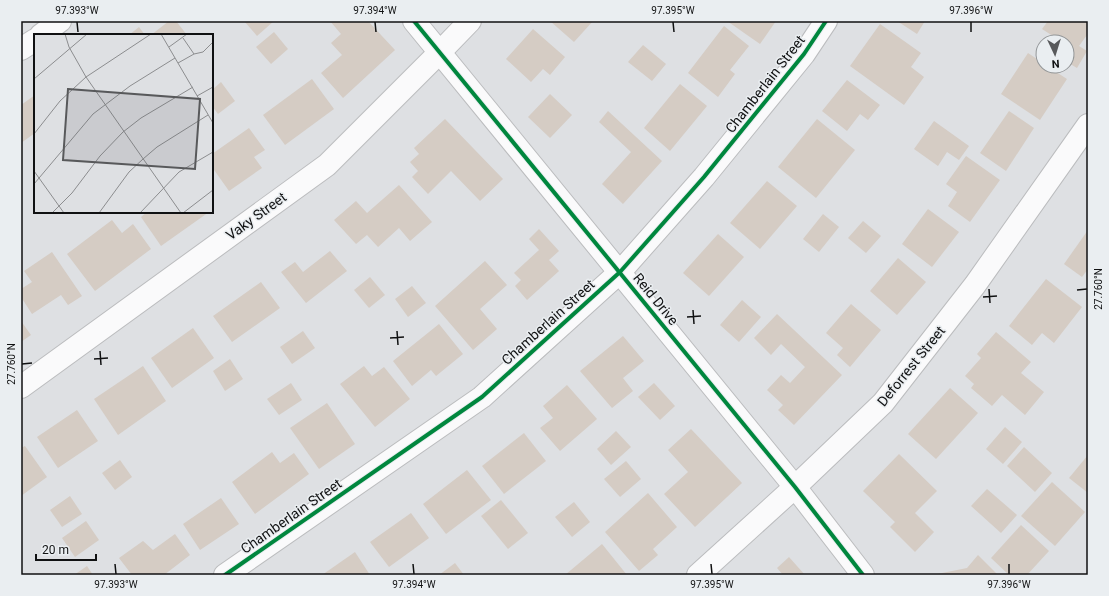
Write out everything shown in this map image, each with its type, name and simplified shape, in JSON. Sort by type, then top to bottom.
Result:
[{"type":"street","points":[[42,34],[60,21]]},
{"type":"street","name":"Reid Drive","points":[[414,21],[795,487],[862,575]]},
{"type":"street","name":"Vaky Street","points":[[21,387],[327,165],[470,21]]},
{"type":"street","name":"Chamberlain Street","points":[[225,575],[482,397],[620,272],[704,177],[804,54],[826,21]]},
{"type":"street","points":[[21,49],[34,41]]},
{"type":"street","name":"Deforrest Street","points":[[698,575],[795,487],[883,403],[976,285],[1088,125]]},
{"type":"building","points":[[169,21],[176,21],[186,34],[152,34]]},
{"type":"building","points":[[244,21],[274,21],[257,36]]},
{"type":"building","points":[[330,21],[368,21],[395,50],[343,98],[321,73],[342,55],[331,43],[341,34]]},
{"type":"building","points":[[550,21],[593,21],[574,42]]},
{"type":"building","points":[[727,21],[776,21],[760,44]]},
{"type":"building","points":[[897,21],[925,21],[917,34]]},
{"type":"building","points":[[1048,21],[1088,21],[1088,35],[1079,46],[1087,51],[1077,68],[1075,67],[1075,34],[1050,34],[1042,29]]},
{"type":"building","points":[[880,24],[921,53],[911,67],[924,77],[904,105],[850,66]]},
{"type":"building","points":[[724,26],[749,46],[730,70],[735,74],[718,97],[688,73]]},
{"type":"building","points":[[139,27],[144,34],[130,34]]},
{"type":"building","points":[[533,29],[565,57],[550,75],[543,69],[531,82],[506,59]]},
{"type":"building","points":[[274,32],[288,49],[271,64],[256,47]]},
{"type":"building","points":[[643,45],[666,64],[652,81],[628,62]]},
{"type":"building","points":[[1028,53],[1035,58],[1035,74],[1059,74],[1067,79],[1040,120],[1001,94]]},
{"type":"building","points":[[312,79],[334,109],[285,145],[263,115]]},
{"type":"building","points":[[847,80],[880,105],[868,120],[860,114],[847,131],[822,111]]},
{"type":"building","points":[[221,82],[235,101],[218,114],[213,107],[213,89]]},
{"type":"building","points":[[680,84],[707,106],[670,151],[644,128]]},
{"type":"building","points":[[550,94],[572,115],[550,138],[528,117]]},
{"type":"building","points":[[34,96],[34,134],[21,143],[21,105]]},
{"type":"building","points":[[608,111],[662,161],[623,204],[602,184],[631,152],[599,122]]},
{"type":"building","points":[[1009,111],[1034,128],[1006,171],[980,153]]},
{"type":"building","points":[[445,119],[503,179],[480,201],[451,171],[428,194],[412,177],[418,171],[410,162],[419,154],[414,148]]},
{"type":"building","points":[[817,119],[855,150],[816,198],[778,167]]},
{"type":"building","points":[[934,121],[969,146],[959,160],[947,152],[938,166],[914,149]]},
{"type":"building","points":[[249,128],[265,150],[254,157],[262,168],[229,191],[213,168],[213,153]]},
{"type":"building","points":[[966,156],[1000,180],[970,222],[948,206],[957,192],[946,184]]},
{"type":"building","points":[[767,181],[797,206],[760,249],[730,223]]},
{"type":"building","points":[[399,185],[432,222],[410,241],[399,228],[378,247],[367,235],[356,244],[334,220],[356,201],[367,213]]},
{"type":"building","points":[[928,209],[959,232],[932,267],[902,244]]},
{"type":"building","points":[[146,213],[208,213],[161,246],[141,217]]},
{"type":"building","points":[[823,214],[839,227],[819,252],[803,239]]},
{"type":"building","points":[[112,220],[122,233],[133,224],[151,249],[95,291],[67,254]]},
{"type":"building","points":[[863,221],[881,236],[866,253],[848,238]]},
{"type":"building","points":[[539,229],[559,251],[549,260],[559,271],[527,300],[515,286],[521,280],[514,273],[539,250],[529,239]]},
{"type":"building","points":[[1088,230],[1088,269],[1082,277],[1064,264]]},
{"type":"building","points":[[718,234],[744,257],[709,296],[683,273]]},
{"type":"building","points":[[330,251],[347,271],[306,303],[281,272],[295,262],[303,272]]},
{"type":"building","points":[[52,252],[82,296],[68,305],[61,295],[32,314],[21,297],[21,289],[32,282],[24,271]]},
{"type":"building","points":[[898,258],[926,282],[897,315],[870,291]]},
{"type":"building","points":[[485,261],[507,285],[480,309],[497,329],[473,350],[435,306]]},
{"type":"building","points":[[370,277],[385,295],[369,308],[354,290]]},
{"type":"building","points":[[1046,279],[1082,307],[1054,343],[1042,333],[1032,345],[1009,326]]},
{"type":"building","points":[[261,282],[280,308],[232,342],[213,316]]},
{"type":"building","points":[[412,286],[426,303],[408,317],[395,299]]},
{"type":"building","points":[[742,300],[761,317],[739,342],[720,325]]},
{"type":"building","points":[[851,304],[881,330],[850,367],[837,355],[843,348],[826,333]]},
{"type":"building","points":[[777,314],[842,375],[794,425],[778,410],[783,405],[767,390],[781,375],[790,383],[805,367],[781,344],[771,355],[754,338]]},
{"type":"building","points":[[21,321],[31,335],[21,342]]},
{"type":"building","points":[[439,324],[463,354],[436,376],[431,370],[412,386],[393,361]]},
{"type":"building","points":[[193,328],[214,358],[172,388],[151,358]]},
{"type":"building","points":[[303,331],[315,348],[292,364],[280,347]]},
{"type":"building","points":[[996,332],[1031,362],[1021,373],[1044,392],[1025,415],[1002,395],[992,406],[971,388],[974,384],[965,376],[981,358],[977,354]]},
{"type":"building","points":[[623,336],[644,361],[623,378],[633,391],[612,408],[580,371]]},
{"type":"building","points":[[230,359],[243,379],[225,391],[213,371]]},
{"type":"building","points":[[143,366],[166,401],[118,435],[94,399]]},
{"type":"building","points":[[364,366],[372,376],[384,367],[410,399],[375,427],[340,384]]},
{"type":"building","points":[[291,383],[302,400],[279,415],[267,399]]},
{"type":"building","points":[[654,383],[675,406],[660,420],[638,397]]},
{"type":"building","points":[[567,385],[597,419],[560,451],[540,428],[553,418],[543,406]]},
{"type":"building","points":[[950,388],[978,413],[936,459],[908,434]]},
{"type":"building","points":[[327,403],[355,444],[319,469],[290,428]]},
{"type":"building","points":[[77,410],[98,441],[58,468],[37,437]]},
{"type":"building","points":[[1005,427],[1022,442],[1003,464],[986,449]]},
{"type":"building","points":[[691,429],[742,483],[695,527],[664,494],[688,472],[668,450]]},
{"type":"building","points":[[616,431],[631,447],[611,465],[597,449]]},
{"type":"building","points":[[524,433],[546,461],[504,494],[482,466]]},
{"type":"building","points":[[25,446],[47,477],[21,496],[21,448]]},
{"type":"building","points":[[1024,447],[1052,473],[1035,492],[1007,466]]},
{"type":"building","points":[[272,452],[280,463],[294,453],[309,474],[255,514],[232,482]]},
{"type":"building","points":[[899,454],[937,491],[915,513],[934,532],[915,552],[890,527],[895,522],[863,491]]},
{"type":"building","points":[[1088,455],[1088,493],[1069,478]]},
{"type":"building","points":[[120,460],[132,477],[115,490],[102,473]]},
{"type":"building","points":[[626,461],[641,479],[620,497],[604,479]]},
{"type":"building","points":[[467,470],[491,500],[446,534],[423,504]]},
{"type":"building","points":[[1052,482],[1085,512],[1055,546],[1021,516]]},
{"type":"building","points":[[987,489],[1017,515],[1001,533],[971,506]]},
{"type":"building","points":[[648,493],[677,527],[653,549],[658,555],[639,571],[605,532]]},
{"type":"building","points":[[70,496],[82,514],[62,527],[50,510]]},
{"type":"building","points":[[221,498],[239,524],[200,550],[183,524]]},
{"type":"building","points":[[501,500],[528,533],[508,549],[481,516]]},
{"type":"building","points":[[574,502],[590,522],[572,537],[555,517]]},
{"type":"building","points":[[411,513],[429,538],[389,567],[370,542]]},
{"type":"building","points":[[86,521],[99,540],[75,557],[62,538]]},
{"type":"building","points":[[1021,525],[1049,551],[1027,575],[1009,575],[991,558]]},
{"type":"building","points":[[175,534],[190,555],[164,575],[132,575],[119,558],[143,541],[153,550]]},
{"type":"building","points":[[602,544],[627,575],[565,575]]},
{"type":"building","points":[[355,552],[370,575],[322,575]]},
{"type":"building","points":[[978,555],[998,575],[932,575],[967,568]]},
{"type":"building","points":[[789,557],[805,575],[783,575],[777,568]]},
{"type":"building","points":[[455,563],[464,575],[439,575]]},
{"type":"building","points":[[87,566],[93,575],[74,575]]},
{"type":"cycle path","points":[[414,21],[795,487],[863,575]]},
{"type":"cycle path","points":[[225,575],[482,397],[620,272],[704,177],[804,54],[826,21]]}]
